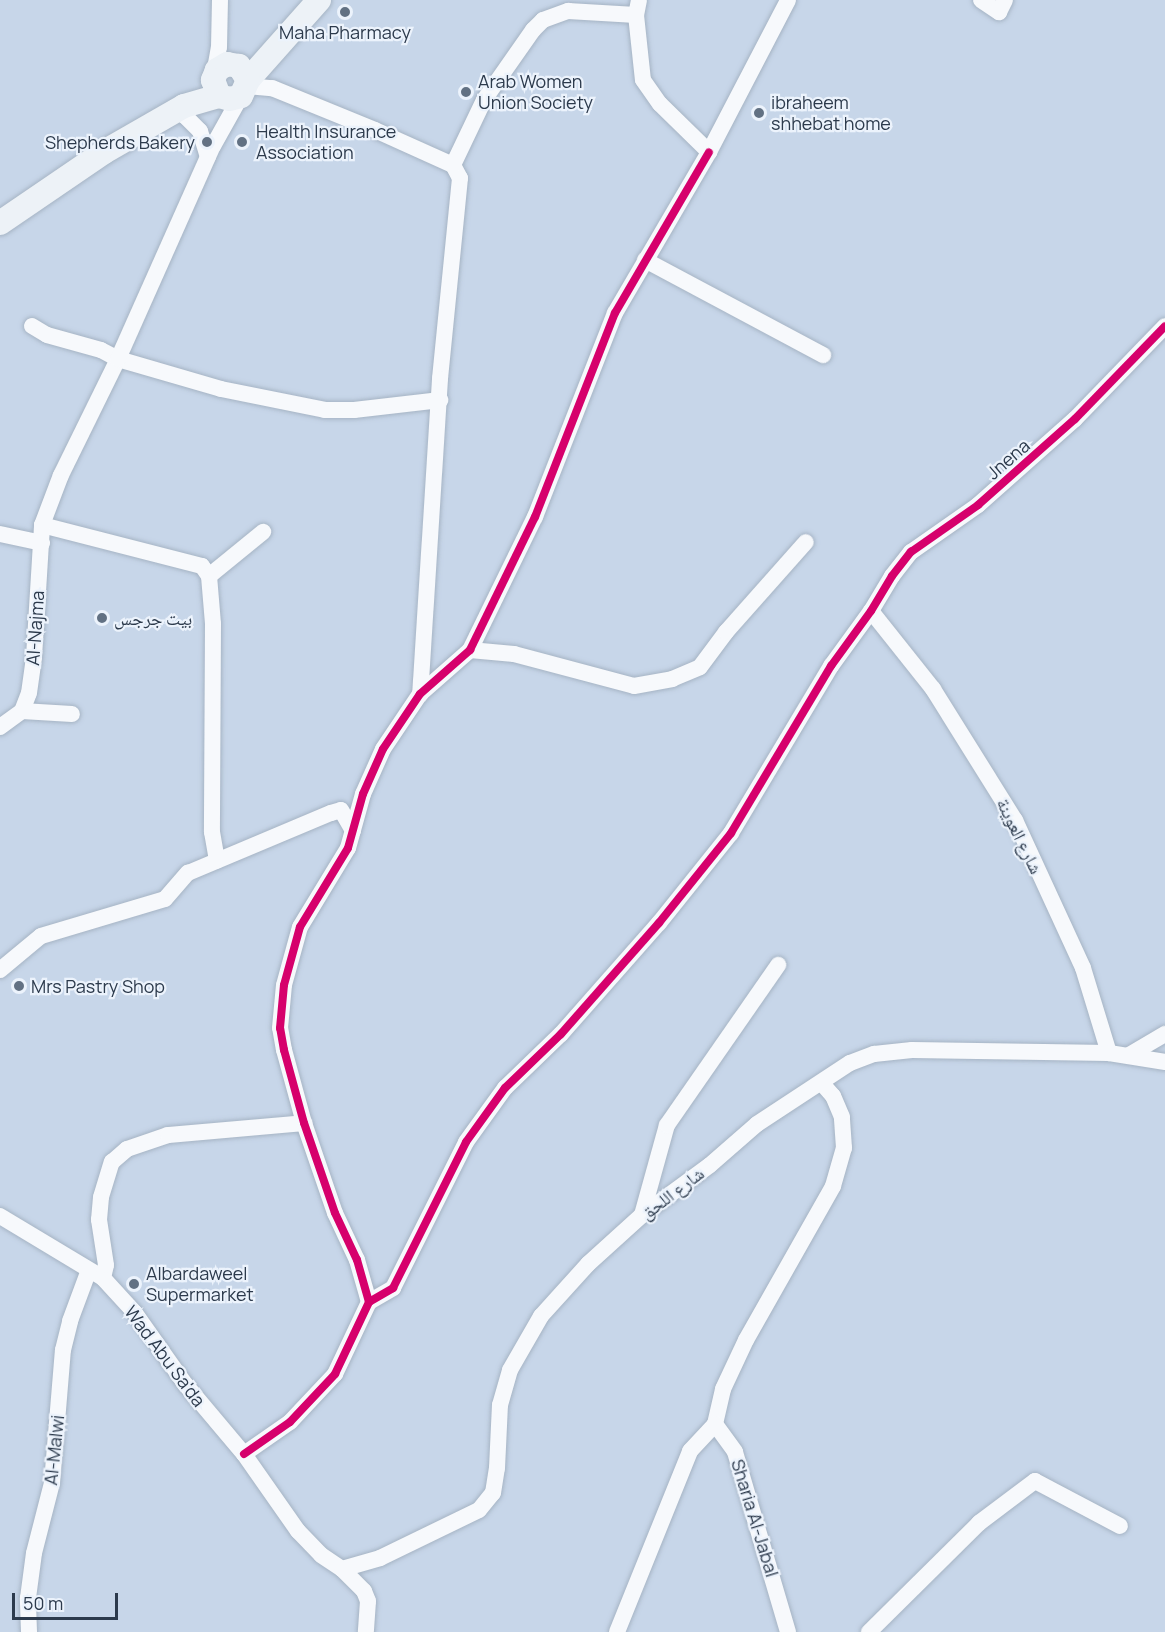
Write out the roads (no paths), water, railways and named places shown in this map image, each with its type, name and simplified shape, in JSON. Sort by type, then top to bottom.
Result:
[{"type":"street","points":[[217,861],[212,832],[213,624],[209,576],[202,566],[42,525],[61,475],[118,358],[211,151],[234,83],[220,18],[219,0]]},
{"type":"street","points":[[3,217],[104,152],[179,109],[234,83],[319,0]]},
{"type":"street","points":[[0,970],[41,936],[165,899],[188,873],[344,807],[370,777],[383,749],[420,694],[470,650],[535,517],[615,313],[719,136],[788,0]]},
{"type":"street","points":[[981,0],[999,12],[1005,0]]},
{"type":"street","points":[[453,165],[484,100],[533,30],[543,20],[556,14],[576,10],[637,7],[643,80],[660,104],[709,152]]},
{"type":"street","points":[[234,83],[272,88],[301,99],[453,165],[460,178],[450,261],[420,694]]},
{"type":"street","points":[[179,109],[200,131],[211,151]]},
{"type":"street","points":[[645,260],[823,355]]},
{"type":"street","points":[[32,326],[46,336],[101,350],[118,358],[221,388],[325,410],[354,410],[440,400]]},
{"type":"street","name":"Jnena","points":[[369,1302],[393,1288],[466,1143],[505,1088],[561,1034],[652,932],[731,832],[831,666],[911,552],[978,505],[1027,463],[1076,419],[1165,326]]},
{"type":"street","name":"Al-Najma","points":[[22,711],[28,693],[34,657],[42,525]]},
{"type":"street","points":[[209,576],[263,532]]},
{"type":"street","points":[[0,534],[42,543]]},
{"type":"street","points":[[470,650],[514,654],[634,686],[672,679],[700,667],[726,632],[806,542]]},
{"type":"street","name":"شارع العوينة","points":[[871,611],[933,689],[1016,820],[1083,968],[1109,1053]]},
{"type":"street","points":[[0,727],[22,711],[72,714]]},
{"type":"street","points":[[244,1454],[290,1422],[336,1374],[369,1302],[357,1260],[335,1213],[304,1123],[288,1068],[280,1028],[284,985],[300,927],[348,848],[353,831],[344,807]]},
{"type":"street","points":[[642,1215],[667,1125],[778,965]]},
{"type":"street","points":[[1129,1055],[1165,1035]]},
{"type":"street","name":"شارع اللحق","points":[[342,1569],[380,1558],[479,1510],[493,1493],[497,1468],[500,1405],[510,1370],[541,1316],[588,1264],[642,1215],[710,1165],[757,1124],[850,1063],[874,1054],[912,1050],[1109,1053],[1165,1062]]},
{"type":"street","points":[[617,1632],[690,1451],[715,1424],[723,1389],[746,1340],[833,1186],[844,1148],[842,1117],[833,1096],[821,1082]]},
{"type":"street","points":[[96,1274],[106,1265],[99,1220],[101,1197],[112,1162],[127,1149],[168,1135],[304,1123]]},
{"type":"street","name":"Wad Abu Sa'da","points":[[0,1216],[96,1274],[135,1313],[223,1432],[244,1454],[298,1531],[321,1555],[342,1569],[364,1591],[368,1601],[366,1632]]},
{"type":"street","name":"Al-Malwi","points":[[29,1632],[28,1598],[34,1553],[52,1483],[63,1350],[70,1321],[96,1274]]},
{"type":"street","name":"Sharia Al-Jabal","points":[[715,1424],[735,1452],[788,1632]]},
{"type":"street","points":[[869,1632],[979,1523],[1035,1481],[1120,1526]]},
{"type":"place","name":"Maha Pharmacy","points":[[345,12]]},
{"type":"place","name":"Arab Women Union Society","points":[[466,92]]},
{"type":"place","name":"ibraheem shhebat home","points":[[759,113]]},
{"type":"place","name":"Shepherds Bakery","points":[[207,142]]},
{"type":"place","name":"Health Insurance Association","points":[[242,142]]},
{"type":"place","name":"بيت جرجس","points":[[102,618]]},
{"type":"place","name":"Mrs Pastry Shop","points":[[19,986]]},
{"type":"place","name":"Albardaweel Supermarket","points":[[134,1284]]}]
